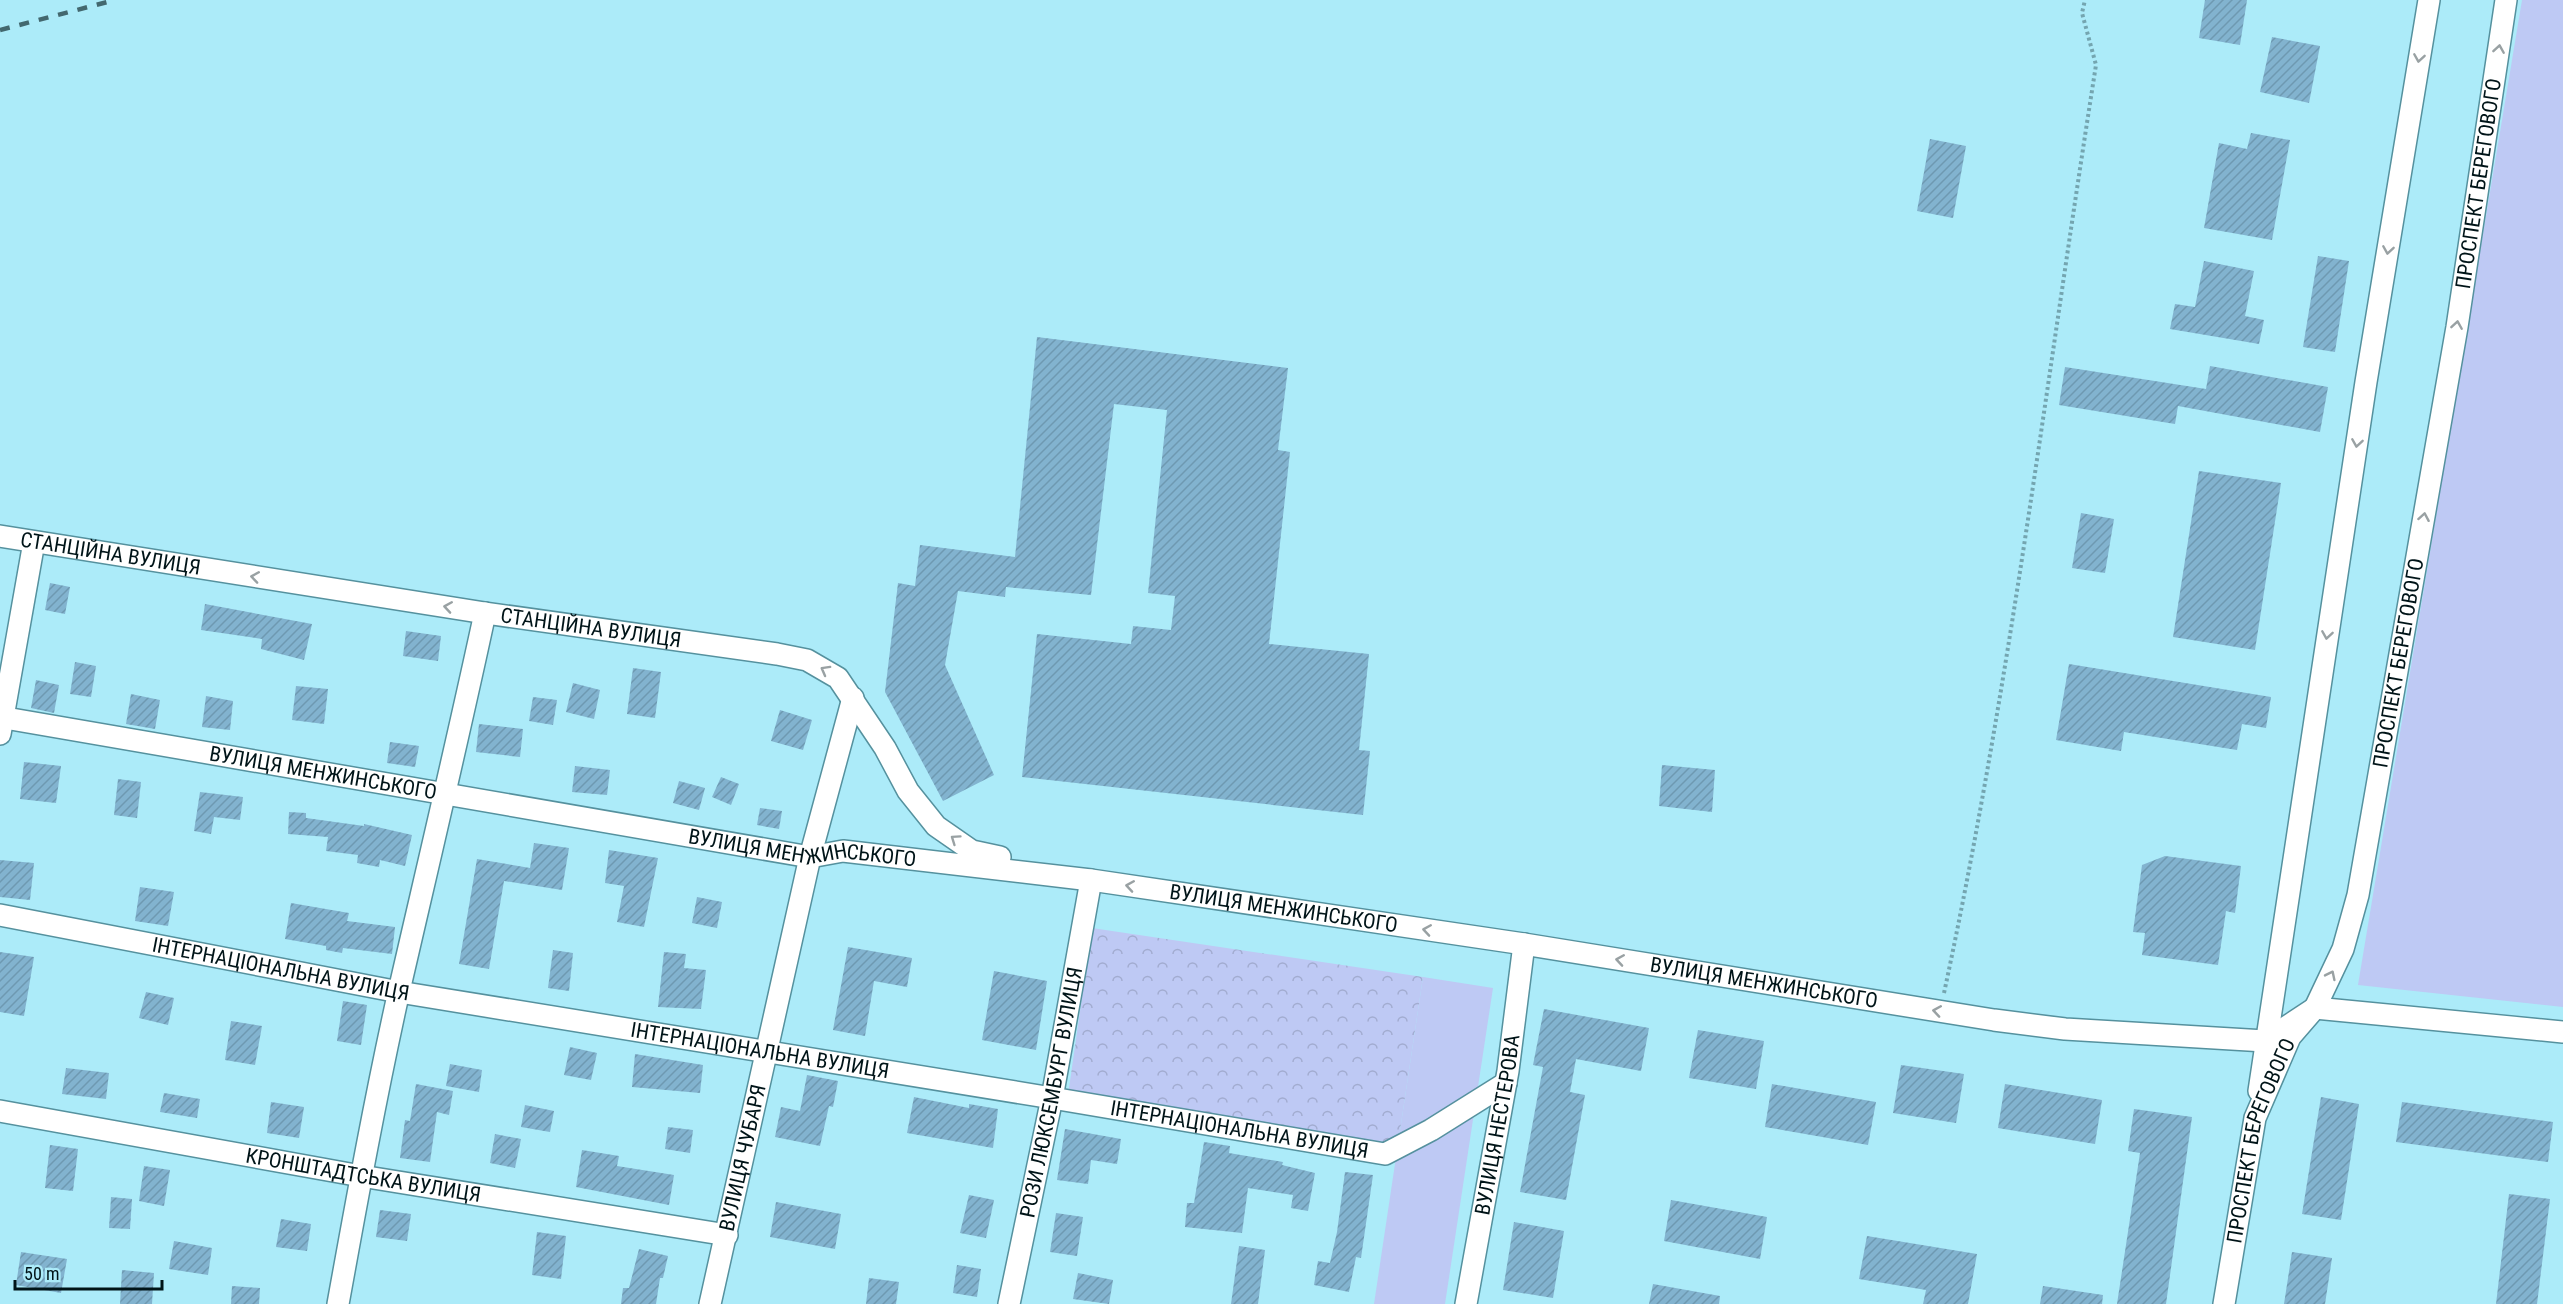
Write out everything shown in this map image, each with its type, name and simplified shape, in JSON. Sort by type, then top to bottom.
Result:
[{"type":"street","name":"ПРОСПЕКТ БЕРЕГОВОГО","points":[[2224,1304],[2255,1118],[2366,382],[2429,0]]},
{"type":"street","name":"ПРОСПЕКТ БЕРЕГОВОГО","points":[[2255,1118],[2290,1037],[2315,1008],[2343,949],[2358,895],[2457,327],[2506,0]]},
{"type":"street","name":"СТАНЦІЙНА ВУЛИЦЯ","points":[[0,536],[485,613],[807,660],[838,678],[853,698],[908,791],[936,826],[972,851],[1090,880]]},
{"type":"street","points":[[1,723],[34,542]]},
{"type":"street","points":[[339,1304],[361,1176],[399,992],[446,795],[485,613]]},
{"type":"street","name":"ВУЛИЦЯ ЧУБАРЯ","points":[[710,1304],[810,857],[853,698]]},
{"type":"street","name":"ВУЛИЦЯ МЕНЖИНСЬКОГО","points":[[1,723],[810,857],[843,850],[1090,880],[1524,944],[1994,1020],[2066,1029],[2265,1041]]},
{"type":"street","name":"РОЗИ ЛЮКСЕМБУРГ ВУЛИЦЯ","points":[[1009,1304],[1052,1098],[1090,880]]},
{"type":"street","name":"ІНТЕРНАЦІОНАЛЬНА ВУЛИЦЯ","points":[[0,915],[399,992],[1384,1154],[1431,1130],[1506,1083]]},
{"type":"street","name":"ВУЛИЦЯ НЕСТЕРОВА","points":[[1466,1304],[1506,1083],[1524,944]]},
{"type":"street","points":[[2265,1041],[2315,1008],[2563,1032]]},
{"type":"street","name":"КРОНШТАДТСЬКА ВУЛИЦЯ","points":[[0,1111],[361,1176],[727,1235]]},
{"type":"path","points":[[1940,1011],[1974,854],[2032,501],[2096,65],[2082,13],[2085,0]]},
{"type":"green space","points":[[2522,0],[2563,0],[2563,1007],[2358,985]]},
{"type":"green space","points":[[1092,928],[1423,977],[1398,1144],[1068,1095]]},
{"type":"green space","points":[[1423,977],[1493,988],[1445,1304],[1374,1304]]},
{"type":"building","points":[[2205,0],[2247,0],[2240,45],[2199,38]]},
{"type":"building","points":[[2272,37],[2320,46],[2309,103],[2260,92]]},
{"type":"building","points":[[2251,133],[2290,140],[2272,240],[2204,228],[2219,143],[2247,149]]},
{"type":"building","points":[[1930,139],[1966,146],[1953,218],[1917,211]]},
{"type":"building","points":[[2318,256],[2349,261],[2335,352],[2303,347]]},
{"type":"building","points":[[2204,261],[2254,271],[2245,316],[2264,320],[2259,344],[2170,329],[2175,304],[2195,307]]},
{"type":"building","points":[[1037,337],[1288,368],[1278,450],[1290,452],[1269,644],[1369,654],[1359,750],[1370,751],[1363,815],[1022,777],[1037,634],[1131,644],[1133,626],[1171,630],[1175,596],[1148,593],[1167,410],[1114,404],[1091,595],[1006,587],[1005,597],[958,591],[945,665],[994,775],[943,801],[885,692],[898,583],[915,586],[920,545],[1015,557]]},
{"type":"building","points":[[2210,366],[2328,387],[2320,432],[2178,406],[2175,424],[2059,405],[2065,367],[2206,389]]},
{"type":"building","points":[[2199,471],[2281,483],[2255,650],[2173,637]]},
{"type":"building","points":[[2081,513],[2114,519],[2105,573],[2072,568]]},
{"type":"building","points":[[50,583],[70,587],[65,614],[45,610]]},
{"type":"building","points":[[205,604],[312,624],[304,660],[261,649],[262,639],[201,630]]},
{"type":"building","points":[[406,631],[441,636],[438,661],[403,656]]},
{"type":"building","points":[[75,662],[96,666],[91,697],[70,694]]},
{"type":"building","points":[[2069,664],[2271,697],[2266,728],[2242,724],[2237,750],[2124,732],[2121,751],[2056,740]]},
{"type":"building","points":[[633,668],[661,672],[655,718],[627,714]]},
{"type":"building","points":[[36,680],[59,685],[54,713],[31,708]]},
{"type":"building","points":[[573,683],[600,690],[594,719],[566,712]]},
{"type":"building","points":[[296,686],[328,689],[324,724],[292,720]]},
{"type":"building","points":[[131,694],[160,700],[155,729],[126,724]]},
{"type":"building","points":[[206,696],[233,701],[230,730],[202,727]]},
{"type":"building","points":[[533,697],[557,700],[553,725],[529,721]]},
{"type":"building","points":[[780,710],[812,720],[803,750],[771,741]]},
{"type":"building","points":[[479,724],[523,729],[520,757],[476,752]]},
{"type":"building","points":[[390,742],[419,746],[415,767],[387,763]]},
{"type":"building","points":[[24,762],[61,766],[56,803],[20,799]]},
{"type":"building","points":[[1662,765],[1715,770],[1712,812],[1659,806]]},
{"type":"building","points":[[575,766],[610,770],[607,795],[572,792]]},
{"type":"building","points":[[721,777],[739,784],[731,805],[712,797]]},
{"type":"building","points":[[118,779],[141,782],[137,818],[114,815]]},
{"type":"building","points":[[679,781],[705,788],[699,810],[673,803]]},
{"type":"building","points":[[200,792],[243,797],[240,820],[214,817],[211,834],[194,831]]},
{"type":"building","points":[[760,808],[782,811],[779,829],[757,825]]},
{"type":"building","points":[[289,812],[306,813],[306,818],[364,826],[364,824],[412,835],[405,866],[380,860],[379,867],[357,863],[358,855],[326,851],[328,837],[288,834]]},
{"type":"building","points":[[534,843],[569,848],[562,890],[504,881],[489,969],[459,964],[477,859],[530,868]]},
{"type":"building","points":[[609,850],[658,858],[644,927],[617,922],[624,886],[605,883]]},
{"type":"building","points":[[2165,856],[2241,866],[2235,913],[2226,911],[2218,965],[2142,955],[2145,933],[2133,932],[2142,865]]},
{"type":"building","points":[[0,860],[34,863],[30,900],[0,897]]},
{"type":"building","points":[[140,887],[174,892],[168,926],[135,921]]},
{"type":"building","points":[[697,897],[722,902],[717,928],[692,923]]},
{"type":"building","points":[[291,903],[349,913],[347,921],[395,927],[392,954],[343,948],[342,953],[326,950],[326,946],[285,939]]},
{"type":"building","points":[[848,947],[912,958],[907,987],[874,981],[865,1036],[833,1030]]},
{"type":"building","points":[[553,950],[573,953],[569,991],[548,988]]},
{"type":"building","points":[[0,952],[34,957],[24,1016],[0,1012]]},
{"type":"building","points":[[664,952],[686,954],[684,968],[706,970],[701,1009],[658,1007]]},
{"type":"building","points":[[994,971],[1047,981],[1036,1050],[982,1040]]},
{"type":"building","points":[[146,992],[174,998],[168,1025],[139,1018]]},
{"type":"building","points":[[343,1001],[367,1005],[361,1045],[337,1041]]},
{"type":"building","points":[[1544,1009],[1649,1028],[1641,1071],[1576,1059],[1570,1092],[1585,1095],[1566,1200],[1520,1192],[1543,1067],[1533,1065]]},
{"type":"building","points":[[231,1021],[262,1026],[255,1065],[225,1060]]},
{"type":"building","points":[[1698,1030],[1764,1041],[1756,1089],[1689,1078]]},
{"type":"building","points":[[570,1047],[597,1053],[591,1080],[564,1075]]},
{"type":"building","points":[[635,1054],[703,1065],[700,1093],[632,1087]]},
{"type":"building","points":[[450,1064],[482,1070],[479,1092],[446,1086]]},
{"type":"building","points":[[1901,1065],[1964,1074],[1956,1123],[1893,1113]]},
{"type":"building","points":[[66,1068],[109,1073],[106,1099],[62,1094]]},
{"type":"building","points":[[807,1075],[838,1081],[833,1107],[829,1106],[820,1146],[775,1137],[781,1107],[800,1111]]},
{"type":"building","points":[[416,1084],[453,1091],[449,1115],[437,1112],[430,1162],[400,1158],[405,1120],[410,1121]]},
{"type":"building","points":[[1772,1084],[1876,1102],[1868,1145],[1765,1127]]},
{"type":"building","points":[[2005,1084],[2102,1100],[2095,1144],[1998,1128]]},
{"type":"building","points":[[164,1093],[200,1099],[197,1118],[160,1112]]},
{"type":"building","points":[[914,1097],[969,1108],[969,1104],[998,1109],[993,1148],[907,1133]]},
{"type":"building","points":[[2321,1097],[2359,1104],[2341,1220],[2302,1214]]},
{"type":"building","points":[[271,1102],[304,1107],[299,1138],[267,1133]]},
{"type":"building","points":[[2402,1102],[2553,1122],[2548,1162],[2396,1142]]},
{"type":"building","points":[[525,1105],[554,1111],[550,1132],[521,1127]]},
{"type":"building","points":[[2134,1109],[2192,1117],[2166,1304],[2117,1304],[2140,1153],[2128,1151]]},
{"type":"building","points":[[668,1127],[693,1130],[690,1153],[665,1149]]},
{"type":"building","points":[[1065,1129],[1121,1139],[1117,1164],[1091,1160],[1088,1184],[1057,1180]]},
{"type":"building","points":[[495,1134],[521,1139],[515,1168],[490,1163]]},
{"type":"building","points":[[1204,1142],[1230,1146],[1229,1153],[1283,1162],[1282,1165],[1315,1173],[1308,1211],[1291,1208],[1293,1195],[1248,1188],[1242,1233],[1185,1227],[1187,1203],[1194,1203]]},
{"type":"building","points":[[50,1145],[78,1149],[73,1191],[45,1188]]},
{"type":"building","points":[[582,1150],[619,1156],[617,1166],[674,1175],[669,1205],[576,1187]]},
{"type":"building","points":[[144,1166],[170,1170],[164,1206],[139,1201]]},
{"type":"building","points":[[1345,1172],[1373,1175],[1361,1258],[1356,1257],[1349,1292],[1314,1285],[1318,1261],[1330,1263],[1337,1232]]},
{"type":"building","points":[[2509,1194],[2550,1199],[2537,1304],[2496,1304]]},
{"type":"building","points":[[969,1195],[994,1200],[986,1238],[960,1233]]},
{"type":"building","points":[[111,1197],[132,1199],[130,1229],[109,1228]]},
{"type":"building","points":[[1671,1200],[1767,1217],[1760,1259],[1664,1241]]},
{"type":"building","points":[[776,1202],[841,1214],[835,1249],[770,1237]]},
{"type":"building","points":[[380,1210],[411,1214],[407,1241],[376,1237]]},
{"type":"building","points":[[1056,1213],[1083,1217],[1077,1256],[1050,1252]]},
{"type":"building","points":[[281,1219],[311,1224],[307,1251],[276,1247]]},
{"type":"building","points":[[1514,1222],[1564,1231],[1553,1298],[1503,1290]]},
{"type":"building","points":[[537,1232],[566,1236],[561,1279],[532,1275]]},
{"type":"building","points":[[1867,1236],[1977,1254],[1968,1304],[1923,1304],[1926,1290],[1859,1279]]},
{"type":"building","points":[[174,1241],[212,1248],[208,1275],[169,1269]]},
{"type":"building","points":[[1239,1246],[1265,1250],[1258,1304],[1231,1304]]},
{"type":"building","points":[[639,1249],[668,1256],[663,1278],[660,1278],[656,1304],[621,1304],[623,1288],[629,1288]]},
{"type":"building","points":[[21,1252],[67,1259],[61,1293],[16,1285]]},
{"type":"building","points":[[2292,1252],[2332,1258],[2325,1304],[2284,1304]]},
{"type":"building","points":[[957,1265],[981,1269],[977,1297],[953,1293]]},
{"type":"building","points":[[122,1270],[154,1273],[152,1304],[120,1304]]},
{"type":"building","points":[[1078,1273],[1113,1280],[1109,1304],[1073,1299]]},
{"type":"building","points":[[869,1278],[899,1282],[896,1304],[866,1304]]},
{"type":"building","points":[[1653,1284],[1720,1296],[1719,1304],[1649,1304]]},
{"type":"building","points":[[232,1286],[260,1288],[259,1304],[231,1304]]},
{"type":"building","points":[[2043,1286],[2103,1295],[2102,1304],[2040,1304]]},
{"type":"railway","points":[[0,30],[115,0]]}]
